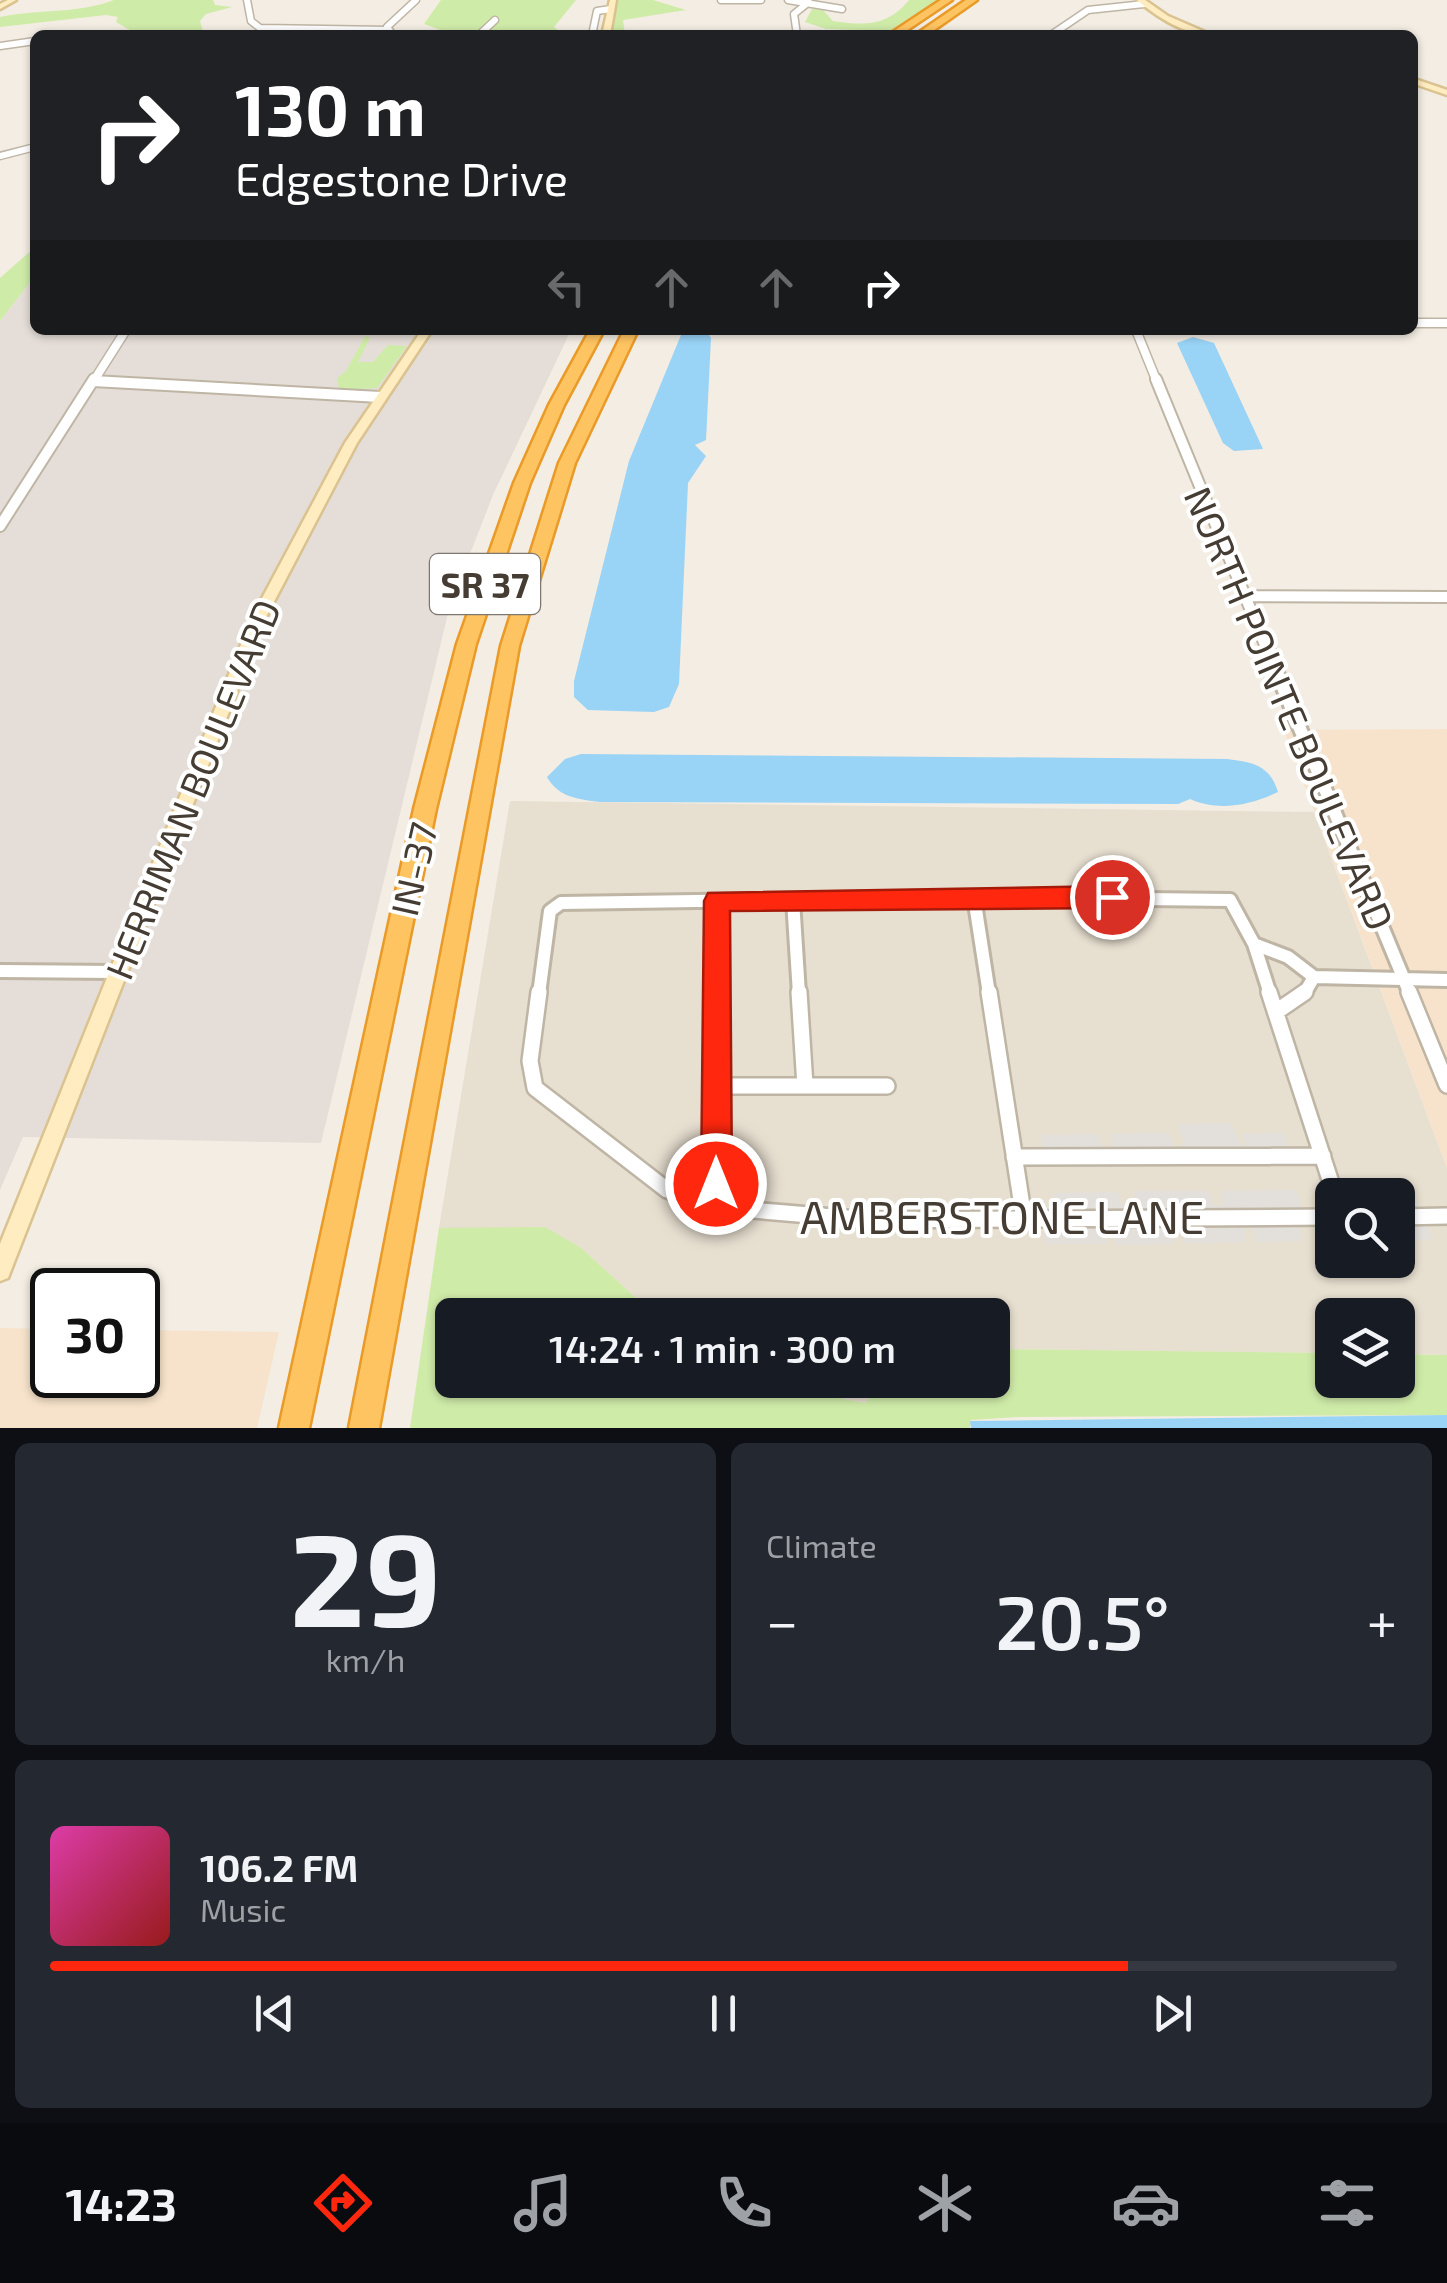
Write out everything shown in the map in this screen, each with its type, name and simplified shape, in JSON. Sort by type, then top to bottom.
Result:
[{"type":"highway","points":[[901,30],[947,0]]},
{"type":"highway","points":[[927,30],[972,0]]},
{"type":"highway","name":"IN-37","points":[[294,1428],[415,854],[468,641],[533,456],[594,335]]},
{"type":"highway","name":"IN-37","points":[[364,1428],[510,646],[567,463],[628,335]]},
{"type":"street","points":[[0,8],[13,0]]},
{"type":"street","points":[[247,0],[251,20],[260,28],[325,30]]},
{"type":"street","points":[[392,30],[416,0]]},
{"type":"street","points":[[721,0],[761,0]]},
{"type":"street","points":[[788,0],[842,9]]},
{"type":"street","points":[[796,30],[794,14],[811,1]]},
{"type":"street","points":[[1058,30],[1088,10],[1136,2],[1194,30]]},
{"type":"street","points":[[1136,2],[1154,20],[1178,30]]},
{"type":"street","points":[[593,30],[598,11],[612,4]]},
{"type":"street","points":[[607,30],[612,4]]},
{"type":"street","points":[[484,30],[495,20]]},
{"type":"street","points":[[0,46],[30,42]]},
{"type":"street","points":[[1418,79],[1447,89]]},
{"type":"street","points":[[0,156],[30,148]]},
{"type":"street","points":[[1418,323],[1447,323]]},
{"type":"street","points":[[0,526],[123,335]]},
{"type":"street","name":"HERRIMAN BOULEVARD","points":[[0,1270],[259,617],[300,534],[380,397],[423,335]]},
{"type":"street","name":"NORTH POINTE BOULEVARD","points":[[1138,335],[1447,1085]]},
{"type":"street","points":[[93,381],[380,397]]},
{"type":"street","points":[[1243,596],[1447,597]]},
{"type":"street","points":[[974,897],[1024,1219]]},
{"type":"street","points":[[716,1207],[717,901],[974,897],[1230,900],[1254,944],[1330,1178]]},
{"type":"street","points":[[793,900],[805,1086]]},
{"type":"street","name":"AMBERSTONE LANE","points":[[717,901],[554,906],[530,1061],[535,1088],[667,1190],[716,1207],[852,1219],[1315,1218]]},
{"type":"street","points":[[1254,944],[1288,957],[1314,976],[1447,980]]},
{"type":"street","points":[[0,971],[117,972]]},
{"type":"street","points":[[1276,1012],[1302,997],[1314,976]]},
{"type":"street","points":[[716,1086],[887,1086]]},
{"type":"street","name":"AMBERSTONE LANE","points":[[1014,1157],[1323,1156]]},
{"type":"street","points":[[1415,1217],[1447,1216]]},
{"type":"shaded area","points":[[30,282],[30,335],[569,335],[493,495],[450,605],[321,1143],[23,1137],[0,1190],[0,321]]},
{"type":"shaded area","points":[[1447,729],[1447,1168],[1284,730]]},
{"type":"shaded area","points":[[510,801],[1314,812],[1447,1168],[1447,1355],[1415,1354],[1415,1298],[1315,1298],[1315,1353],[1010,1349],[1010,1298],[636,1298],[580,1247],[545,1228],[439,1228]]},
{"type":"shaded area","points":[[1231,1123],[1241,1146],[1246,1144],[1242,1134],[1284,1133],[1292,1157],[1044,1157],[1040,1135],[1098,1134],[1101,1146],[1113,1148],[1112,1134],[1169,1133],[1173,1145],[1179,1147],[1184,1143],[1178,1124]]},
{"type":"shaded area","points":[[1296,1190],[1307,1227],[1299,1228],[1302,1241],[1257,1242],[1253,1230],[1245,1227],[1245,1242],[1185,1243],[1183,1231],[1175,1226],[1171,1232],[1174,1244],[1116,1245],[1108,1228],[1106,1244],[1046,1244],[1040,1207],[1054,1207],[1053,1193],[1118,1192],[1122,1206],[1135,1208],[1134,1191],[1209,1191],[1212,1204],[1224,1207],[1222,1191]]},
{"type":"shaded area","points":[[1415,1195],[1433,1240],[1415,1241]]},
{"type":"shaded area","points":[[0,1328],[30,1329],[30,1398],[160,1398],[160,1330],[279,1332],[257,1428],[0,1428]]},
{"type":"shaded area","points":[[839,1398],[869,1398],[865,1403]]},
{"type":"green space","points":[[114,0],[213,0],[215,5],[232,7],[206,14],[200,21],[203,30],[130,30],[116,22],[118,17],[106,15],[0,27],[0,17]]},
{"type":"green space","points":[[441,0],[576,0],[554,27],[558,30],[440,30],[424,24]]},
{"type":"green space","points":[[617,0],[653,0],[686,10],[623,20],[624,30],[611,30]]},
{"type":"green space","points":[[909,0],[938,0],[891,30],[826,29],[805,22],[812,9],[823,10],[833,21],[855,23],[875,22],[901,9]]},
{"type":"green space","points":[[30,251],[30,282],[0,321],[0,278]]},
{"type":"green space","points":[[365,336],[370,338],[358,362],[373,362],[388,345],[407,346],[377,388],[339,390],[337,378],[346,371]]},
{"type":"green space","points":[[545,1227],[580,1247],[636,1298],[435,1298],[435,1398],[839,1398],[865,1403],[869,1398],[1010,1398],[1010,1349],[1315,1353],[1315,1398],[1415,1398],[1415,1354],[1447,1355],[1447,1415],[1020,1417],[971,1420],[970,1428],[410,1428],[439,1228]]},
{"type":"water","points":[[681,335],[709,335],[706,440],[695,445],[706,456],[688,483],[679,684],[669,707],[654,712],[588,710],[574,697],[574,681],[629,461]]},
{"type":"water","points":[[1193,337],[1214,343],[1263,449],[1234,451],[1223,443],[1177,343]]},
{"type":"water","points":[[581,754],[1227,759],[1259,766],[1278,792],[1223,806],[1190,799],[1178,804],[600,802],[563,793],[547,777],[565,759]]},
{"type":"water","points":[[1447,1415],[1447,1428],[971,1428],[970,1421]]},
{"type":"route","points":[[716,1184],[717,901],[1112,897]]}]
